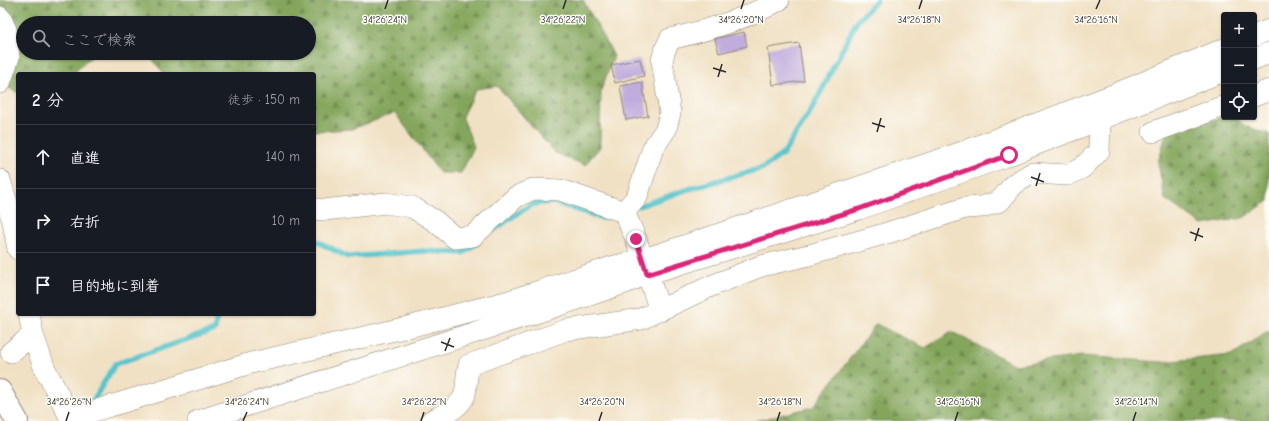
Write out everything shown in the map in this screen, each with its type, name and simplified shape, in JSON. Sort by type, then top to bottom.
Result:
[{"type":"highway","points":[[0,391],[17,421]]},
{"type":"street","points":[[624,212],[637,197],[652,148],[666,129],[670,113],[662,60],[664,50],[670,39],[693,34],[763,9],[779,0]]},
{"type":"street","points":[[0,17],[6,30],[9,56],[0,83]]},
{"type":"street","points":[[1257,35],[1269,30]]},
{"type":"street","points":[[198,421],[625,283],[645,267],[954,155],[1118,93],[1221,50]]},
{"type":"street","points":[[1257,58],[1269,53]]},
{"type":"street","points":[[29,316],[33,335],[44,367],[77,418],[251,363],[408,327],[506,302],[616,266],[645,267],[859,209],[1009,155],[1221,72]]},
{"type":"street","points":[[1257,95],[1269,90]]},
{"type":"street","points":[[1153,132],[1221,107]]},
{"type":"street","points":[[431,421],[457,406],[465,395],[469,365],[566,330],[641,319],[711,286],[761,266],[809,256],[965,208],[982,207],[994,203],[1000,200],[1014,184],[1032,173],[1068,176],[1082,168],[1099,150],[1100,120]]},
{"type":"street","points":[[0,180],[16,222]]},
{"type":"street","points":[[316,209],[324,210],[386,203],[412,207],[435,221],[455,238],[473,236],[516,197],[533,189],[560,190],[624,212],[636,239],[660,311]]},
{"type":"street","points":[[11,352],[33,335]]},
{"type":"green space","points":[[0,0],[583,0],[614,56],[601,90],[600,147],[585,165],[555,153],[497,86],[476,89],[462,116],[474,147],[461,173],[440,173],[395,113],[352,129],[316,131],[316,72],[162,72],[153,60],[316,60],[316,16],[16,16],[16,60],[88,60],[75,72],[16,72],[16,92],[9,88],[0,61]]},
{"type":"green space","points":[[1221,118],[1221,120],[1239,120],[1245,126],[1269,134],[1269,201],[1243,218],[1202,225],[1165,199],[1158,163],[1166,134]]},
{"type":"green space","points":[[876,324],[925,348],[952,332],[1015,365],[1082,356],[1162,362],[1232,355],[1269,330],[1269,421],[755,421],[813,407]]},
{"type":"building","points":[[744,32],[747,46],[719,53],[715,39]]},
{"type":"building","points":[[799,43],[804,81],[773,85],[768,48]]},
{"type":"building","points":[[640,59],[644,76],[615,83],[611,65]]},
{"type":"building","points":[[642,82],[648,116],[626,120],[620,86]]},
{"type":"waterway","points":[[639,206],[689,189],[763,168],[783,154],[813,107],[857,21],[877,0]]},
{"type":"waterway","points":[[495,229],[533,204],[553,202],[602,218],[611,215]]},
{"type":"waterway","points":[[316,241],[348,257],[424,251],[463,253],[477,243]]},
{"type":"waterway","points":[[90,406],[115,364],[215,330],[217,316]]},
{"type":"route","points":[[636,239],[647,274],[859,209],[1009,155]]}]
